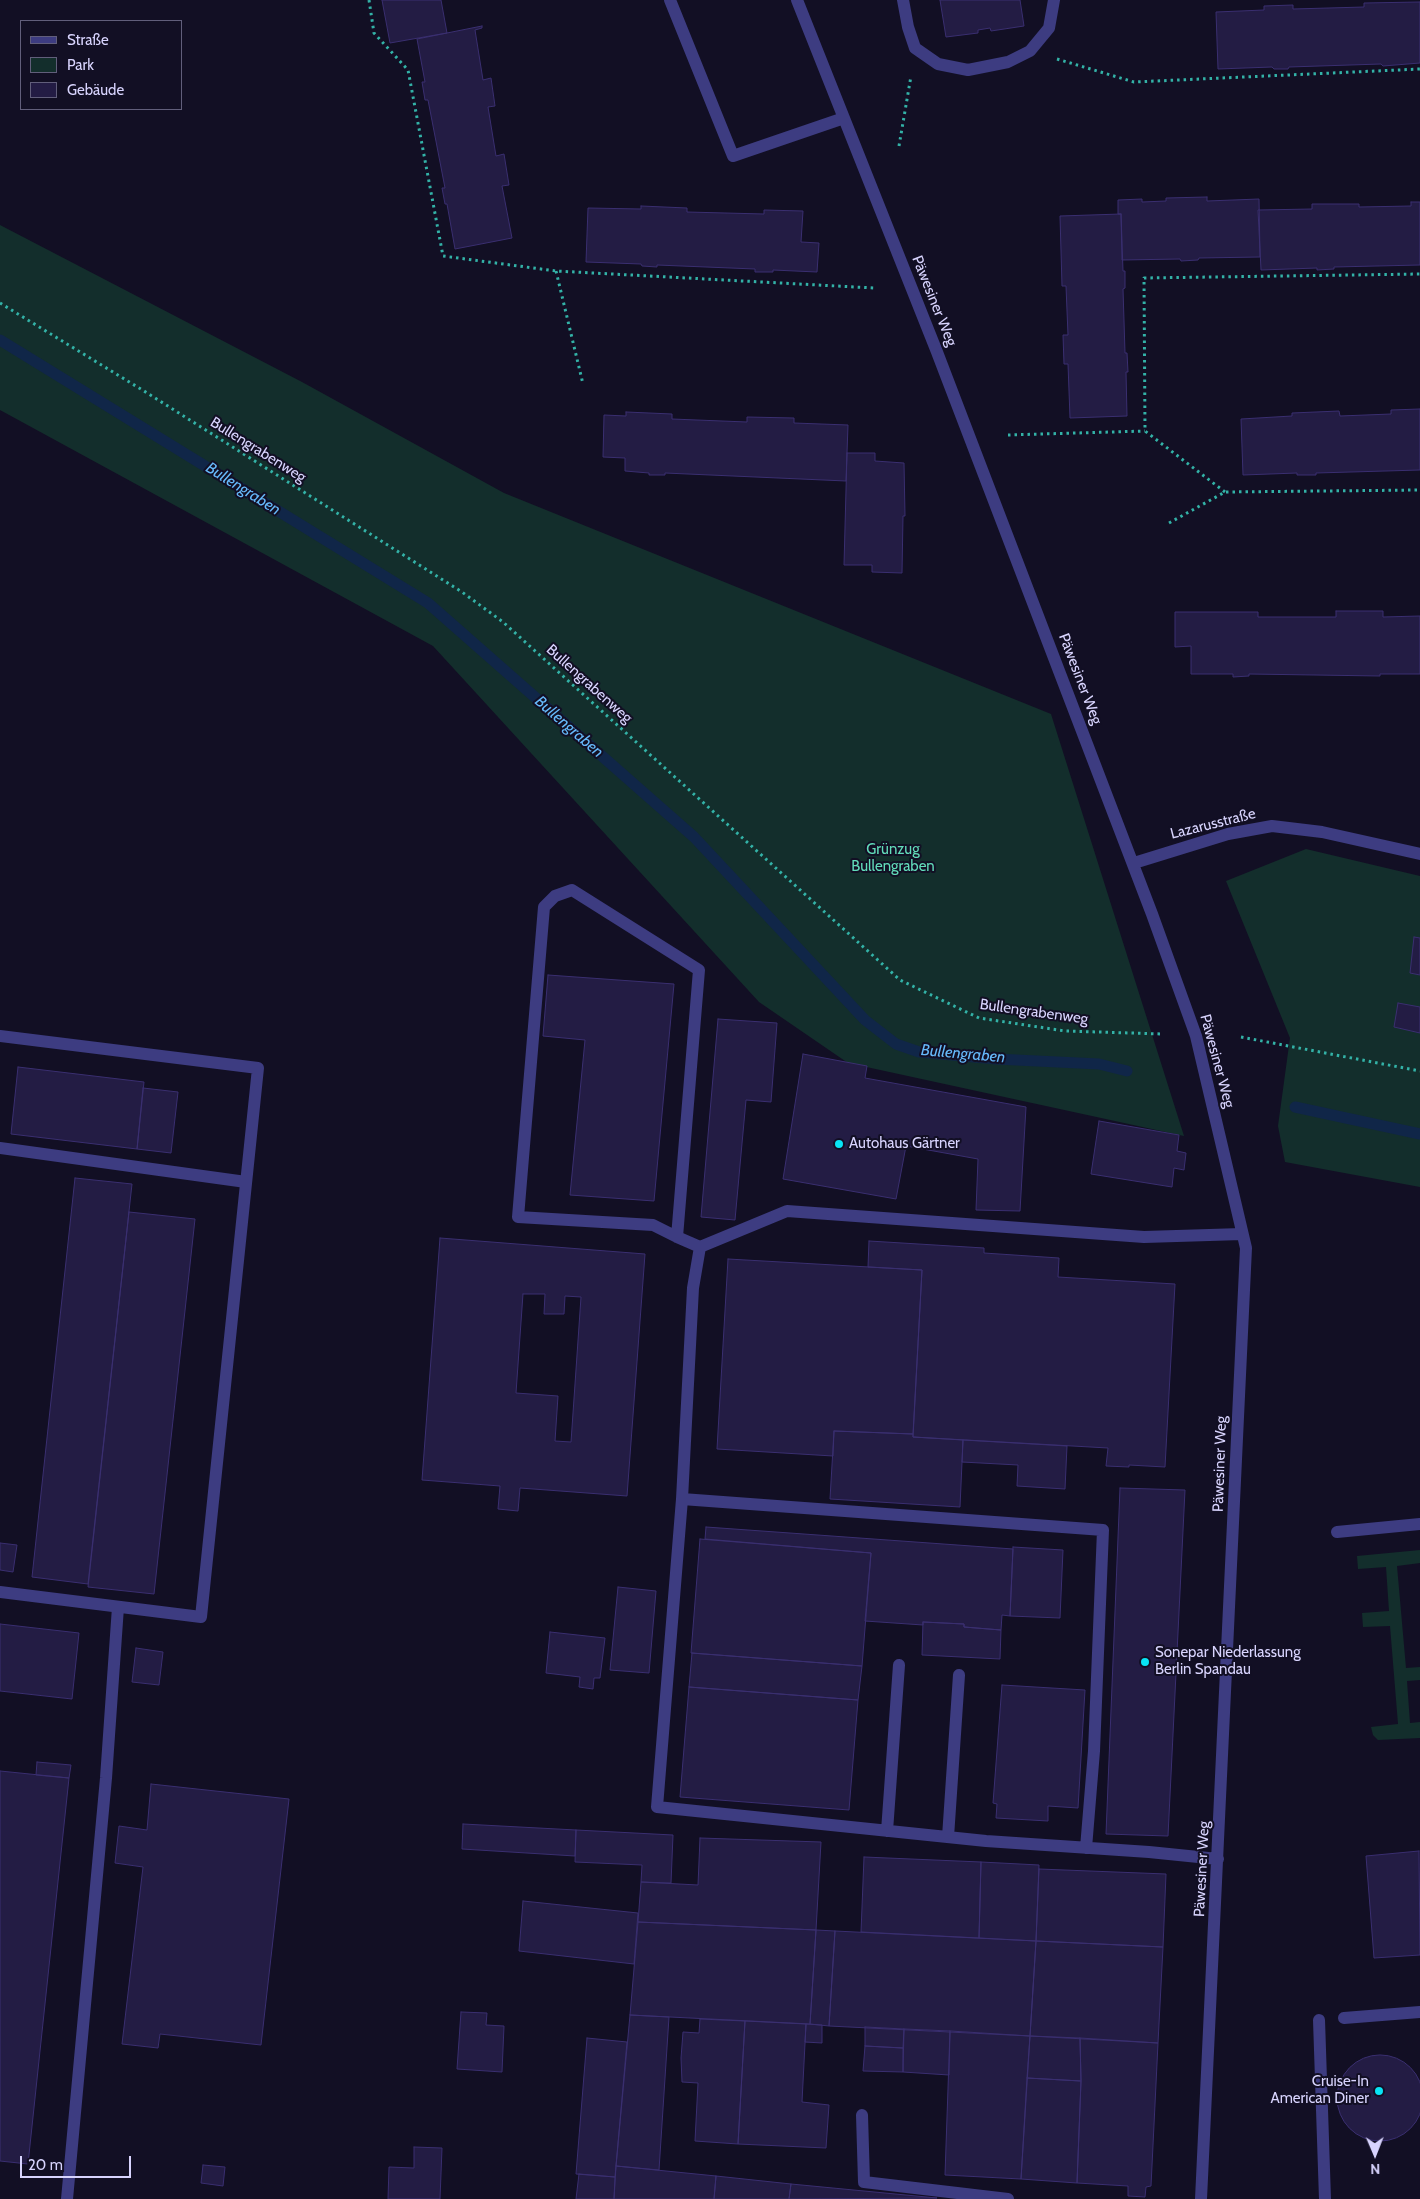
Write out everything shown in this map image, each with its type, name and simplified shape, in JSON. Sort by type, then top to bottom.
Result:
[{"type":"street","points":[[670,0],[733,156],[844,118]]},
{"type":"street","name":"Päwesiner Weg","points":[[797,0],[940,361],[1134,863],[1196,1036],[1246,1248],[1202,2199]]},
{"type":"street","points":[[903,0],[908,27],[915,48],[938,64],[968,70],[1008,62],[1030,51],[1049,28],[1054,0]]},
{"type":"street","name":"Lazarusstraße","points":[[1134,863],[1228,834],[1272,826],[1322,832],[1420,854]]},
{"type":"street","points":[[677,1237],[699,970],[572,890],[555,896],[544,907],[518,1216],[653,1225],[677,1237],[700,1247],[787,1211],[1144,1237],[1242,1234]]},
{"type":"street","points":[[0,1036],[258,1068],[201,1617],[0,1592]]},
{"type":"street","points":[[0,1148],[246,1182]]},
{"type":"street","points":[[700,1247],[693,1288],[682,1499],[657,1807],[948,1837],[1218,1859]]},
{"type":"street","points":[[682,1499],[1103,1530],[1094,1751],[1086,1848]]},
{"type":"street","points":[[1337,1532],[1420,1524]]},
{"type":"street","points":[[68,2199],[106,1778],[118,1607]]},
{"type":"street","points":[[888,1831],[899,1665]]},
{"type":"street","points":[[948,1837],[959,1675]]},
{"type":"street","points":[[1344,2018],[1420,2012]]},
{"type":"street","points":[[1319,2020],[1325,2199]]},
{"type":"street","points":[[862,2115],[864,2182],[1008,2199]]},
{"type":"path","points":[[369,0],[374,33],[408,70],[443,256],[556,271],[874,288]]},
{"type":"path","points":[[899,146],[915,48]]},
{"type":"path","points":[[1030,51],[1134,82],[1420,69]]},
{"type":"path","points":[[556,271],[583,384]]},
{"type":"path","points":[[1145,431],[1144,278],[1420,274]]},
{"type":"path","name":"Bullengrabenweg","points":[[0,303],[144,391],[462,592],[496,617],[900,980],[979,1018],[1065,1030],[1163,1034]]},
{"type":"path","points":[[1008,435],[1145,431],[1225,492]]},
{"type":"path","points":[[1169,524],[1225,492],[1420,490]]},
{"type":"path","points":[[1241,1037],[1420,1071]]},
{"type":"green space","name":"Grünzug Bullengraben","points":[[0,225],[302,382],[504,493],[1051,714],[1184,1136],[848,1063],[759,1002],[433,646],[0,410]]},
{"type":"green space","points":[[1306,849],[1420,876],[1420,1187],[1285,1162],[1278,1126],[1290,1038],[1226,881]]},
{"type":"green space","points":[[1420,1550],[1420,1563],[1397,1566],[1406,1668],[1420,1667],[1420,1680],[1407,1681],[1410,1723],[1420,1722],[1420,1738],[1378,1740],[1373,1735],[1371,1727],[1398,1724],[1390,1626],[1363,1627],[1362,1613],[1389,1611],[1386,1567],[1358,1569],[1357,1556]]},
{"type":"building","points":[[382,0],[441,0],[447,33],[390,43]]},
{"type":"building","points":[[940,0],[1020,0],[1024,26],[991,31],[990,28],[978,30],[978,33],[946,37]]},
{"type":"building","points":[[1420,2],[1420,63],[1383,66],[1381,64],[1289,67],[1288,69],[1274,69],[1272,67],[1218,69],[1216,12],[1264,10],[1264,6],[1293,5],[1293,9],[1364,7],[1364,3]]},
{"type":"building","points":[[482,26],[482,28],[475,30],[483,80],[491,78],[495,106],[488,107],[496,156],[504,154],[509,185],[502,186],[512,238],[455,249],[447,204],[445,204],[442,188],[445,188],[428,100],[425,100],[422,82],[425,82],[417,39]]},
{"type":"building","points":[[1207,197],[1207,201],[1259,199],[1260,257],[1199,258],[1198,260],[1181,261],[1180,259],[1122,260],[1121,214],[1118,214],[1118,200],[1142,199],[1142,202],[1166,201],[1166,198]]},
{"type":"building","points":[[1411,202],[1420,202],[1420,265],[1334,267],[1334,269],[1317,270],[1317,268],[1261,270],[1258,210],[1312,209],[1312,204],[1359,204],[1359,207],[1411,206]]},
{"type":"building","points":[[641,206],[687,208],[687,212],[764,214],[764,210],[803,211],[801,242],[819,243],[817,272],[773,270],[773,272],[755,272],[755,269],[657,265],[657,267],[642,266],[641,264],[586,262],[588,208],[641,209]]},
{"type":"building","points":[[1121,214],[1123,271],[1125,271],[1125,288],[1123,289],[1125,353],[1127,353],[1128,372],[1126,372],[1127,416],[1070,418],[1068,364],[1064,364],[1063,335],[1068,335],[1066,286],[1062,286],[1060,216]]},
{"type":"building","points":[[1420,409],[1420,470],[1316,473],[1316,475],[1297,475],[1297,473],[1243,475],[1241,419],[1292,416],[1292,413],[1339,411],[1340,416],[1391,414],[1391,410]]},
{"type":"building","points":[[626,412],[672,414],[672,419],[747,422],[747,417],[794,418],[794,423],[848,425],[846,481],[665,473],[665,475],[649,475],[649,473],[625,471],[625,458],[603,457],[604,415],[626,416]]},
{"type":"building","points":[[847,453],[875,453],[875,461],[904,463],[905,516],[903,516],[902,573],[872,572],[872,565],[844,565]]},
{"type":"building","points":[[1336,611],[1383,611],[1383,617],[1420,616],[1420,674],[1380,674],[1380,676],[1249,674],[1249,676],[1233,677],[1233,674],[1191,674],[1191,646],[1175,647],[1175,612],[1258,612],[1258,617],[1336,617]]},
{"type":"building","points":[[1414,937],[1420,938],[1420,975],[1410,973]]},
{"type":"building","points":[[548,975],[674,984],[654,1201],[570,1195],[585,1040],[543,1036]]},
{"type":"building","points":[[1398,1003],[1420,1007],[1420,1033],[1394,1027]]},
{"type":"building","points":[[718,1019],[777,1023],[771,1102],[746,1100],[735,1220],[701,1217]]},
{"type":"building","points":[[803,1054],[867,1066],[865,1078],[1026,1107],[1020,1211],[976,1210],[978,1159],[906,1146],[896,1199],[783,1179]]},
{"type":"building","points":[[18,1067],[144,1082],[137,1149],[11,1134]]},
{"type":"building","points":[[143,1088],[178,1092],[171,1153],[137,1149]]},
{"type":"building","points":[[1099,1121],[1179,1135],[1177,1151],[1186,1153],[1184,1170],[1174,1168],[1172,1187],[1091,1174]]},
{"type":"building","points":[[75,1178],[132,1184],[88,1584],[32,1577]]},
{"type":"building","points":[[129,1212],[195,1219],[154,1594],[88,1587]]},
{"type":"building","points":[[440,1238],[645,1254],[627,1496],[520,1488],[518,1511],[498,1509],[500,1486],[422,1480]],"holes":[[[523,1294],[545,1294],[544,1314],[564,1314],[565,1296],[581,1297],[571,1442],[555,1441],[558,1396],[516,1393]]]},
{"type":"building","points":[[869,1241],[984,1248],[984,1253],[1059,1258],[1058,1277],[1175,1284],[1165,1467],[1106,1466],[1108,1448],[913,1437],[922,1270],[868,1267]]},
{"type":"building","points":[[728,1259],[922,1270],[913,1434],[834,1431],[833,1456],[717,1449]]},
{"type":"building","points":[[834,1431],[913,1434],[913,1437],[963,1440],[960,1507],[830,1499]]},
{"type":"building","points":[[963,1440],[1067,1446],[1065,1489],[1017,1486],[1018,1465],[962,1462]]},
{"type":"building","name":"Sonepar Niederlassung Berlin Spandau","points":[[1120,1488],[1185,1490],[1168,1836],[1106,1834]]},
{"type":"building","points":[[706,1527],[1013,1549],[1010,1616],[1002,1615],[1001,1630],[964,1627],[964,1624],[923,1622],[923,1625],[865,1621],[871,1553],[705,1539]]},
{"type":"building","points":[[700,1539],[871,1553],[862,1666],[691,1653]]},
{"type":"building","points":[[0,1543],[17,1545],[13,1572],[0,1570]]},
{"type":"building","points":[[1013,1547],[1063,1550],[1060,1618],[1010,1616]]},
{"type":"building","points":[[618,1587],[656,1591],[649,1673],[610,1670]]},
{"type":"building","points":[[923,1622],[964,1624],[964,1627],[1001,1630],[1000,1659],[922,1655]]},
{"type":"building","points":[[0,1624],[79,1633],[72,1699],[0,1691]]},
{"type":"building","points":[[550,1632],[605,1638],[600,1678],[594,1678],[593,1689],[579,1687],[580,1677],[546,1673]]},
{"type":"building","points":[[136,1648],[163,1652],[159,1685],[132,1682]]},
{"type":"building","points":[[692,1653],[862,1666],[858,1700],[689,1687]]},
{"type":"building","points":[[1002,1685],[1085,1690],[1078,1808],[1048,1806],[1048,1821],[996,1818],[997,1804],[993,1803]]},
{"type":"building","points":[[689,1687],[858,1700],[849,1810],[680,1797]]},
{"type":"building","points":[[37,1762],[71,1765],[69,1778],[36,1775]]},
{"type":"building","points":[[0,1771],[69,1778],[28,2164],[0,2161]]},
{"type":"building","points":[[151,1784],[289,1799],[261,2045],[160,2034],[158,2048],[122,2044],[143,1867],[115,1863],[119,1826],[147,1830]]},
{"type":"building","points":[[463,1824],[576,1830],[575,1856],[462,1849]]},
{"type":"building","points":[[576,1830],[673,1835],[671,1883],[641,1882],[642,1865],[575,1862]]},
{"type":"building","points":[[700,1838],[821,1842],[816,1930],[638,1922],[641,1882],[698,1885]]},
{"type":"building","points":[[1419,1851],[1420,1955],[1374,1958],[1366,1856]]},
{"type":"building","points":[[864,1857],[981,1862],[979,1938],[861,1932]]},
{"type":"building","points":[[981,1862],[1039,1865],[1036,1941],[979,1938]]},
{"type":"building","points":[[1039,1869],[1166,1874],[1163,1947],[1036,1941]]},
{"type":"building","points":[[523,1901],[638,1913],[634,1964],[519,1951]]},
{"type":"building","points":[[638,1922],[816,1930],[810,2024],[630,2015]]},
{"type":"building","points":[[816,1930],[835,1931],[829,2026],[810,2024]]},
{"type":"building","points":[[835,1931],[1036,1941],[1030,2036],[829,2026]]},
{"type":"building","points":[[1036,1941],[1163,1947],[1158,2043],[1030,2036]]},
{"type":"building","points":[[461,2012],[487,2013],[486,2025],[504,2026],[502,2072],[457,2069]]},
{"type":"building","points":[[630,2015],[669,2017],[659,2170],[616,2166]]},
{"type":"building","points":[[700,2019],[745,2021],[738,2144],[695,2141],[698,2083],[682,2082],[681,2058],[683,2032],[699,2033]]},
{"type":"building","points":[[745,2021],[806,2024],[802,2102],[829,2105],[826,2148],[738,2144]]},
{"type":"building","points":[[806,2024],[822,2025],[822,2043],[805,2042]]},
{"type":"building","points":[[865,2027],[904,2029],[903,2048],[865,2046]]},
{"type":"building","points":[[904,2029],[950,2031],[949,2075],[903,2072]]},
{"type":"building","points":[[950,2031],[1030,2036],[1021,2179],[945,2175]]},
{"type":"building","points":[[1030,2036],[1080,2038],[1081,2081],[1027,2078]]},
{"type":"building","points":[[587,2038],[627,2042],[615,2177],[576,2174]]},
{"type":"building","points":[[1080,2038],[1158,2043],[1151,2186],[1146,2187],[1145,2197],[1128,2196],[1128,2186],[1077,2183],[1081,2081]]},
{"type":"building","points":[[865,2046],[903,2048],[903,2072],[863,2071]]},
{"type":"building","name":"Cruise-In American Diner","points":[[1372,2056],[1388,2056],[1404,2063],[1415,2074],[1421,2087],[1421,2109],[1415,2122],[1404,2133],[1388,2140],[1372,2140],[1356,2133],[1345,2122],[1338,2106],[1338,2090],[1345,2074],[1356,2063]]},
{"type":"building","points":[[1027,2078],[1081,2081],[1077,2183],[1021,2179]]},
{"type":"building","points":[[414,2147],[442,2148],[440,2199],[388,2199],[389,2167],[414,2168]]},
{"type":"building","points":[[203,2165],[225,2167],[223,2186],[201,2183]]},
{"type":"building","points":[[616,2166],[716,2176],[714,2199],[614,2199]]},
{"type":"building","points":[[579,2174],[615,2177],[614,2199],[576,2199]]},
{"type":"building","points":[[716,2176],[791,2184],[789,2199],[714,2199]]},
{"type":"building","points":[[791,2184],[937,2198],[789,2199]]},
{"type":"waterway","name":"Bullengraben","points":[[0,340],[428,603],[694,837],[865,1020],[896,1044],[919,1052],[996,1059],[1099,1064],[1127,1071]]},
{"type":"waterway","name":"Bullengraben","points":[[1295,1107],[1420,1134]]},
{"type":"place","name":"Autohaus Gärtner","points":[[839,1144]]},
{"type":"place","name":"Sonepar Niederlassung Berlin Spandau","points":[[1145,1662]]},
{"type":"place","name":"Cruise-In American Diner","points":[[1379,2091]]}]
